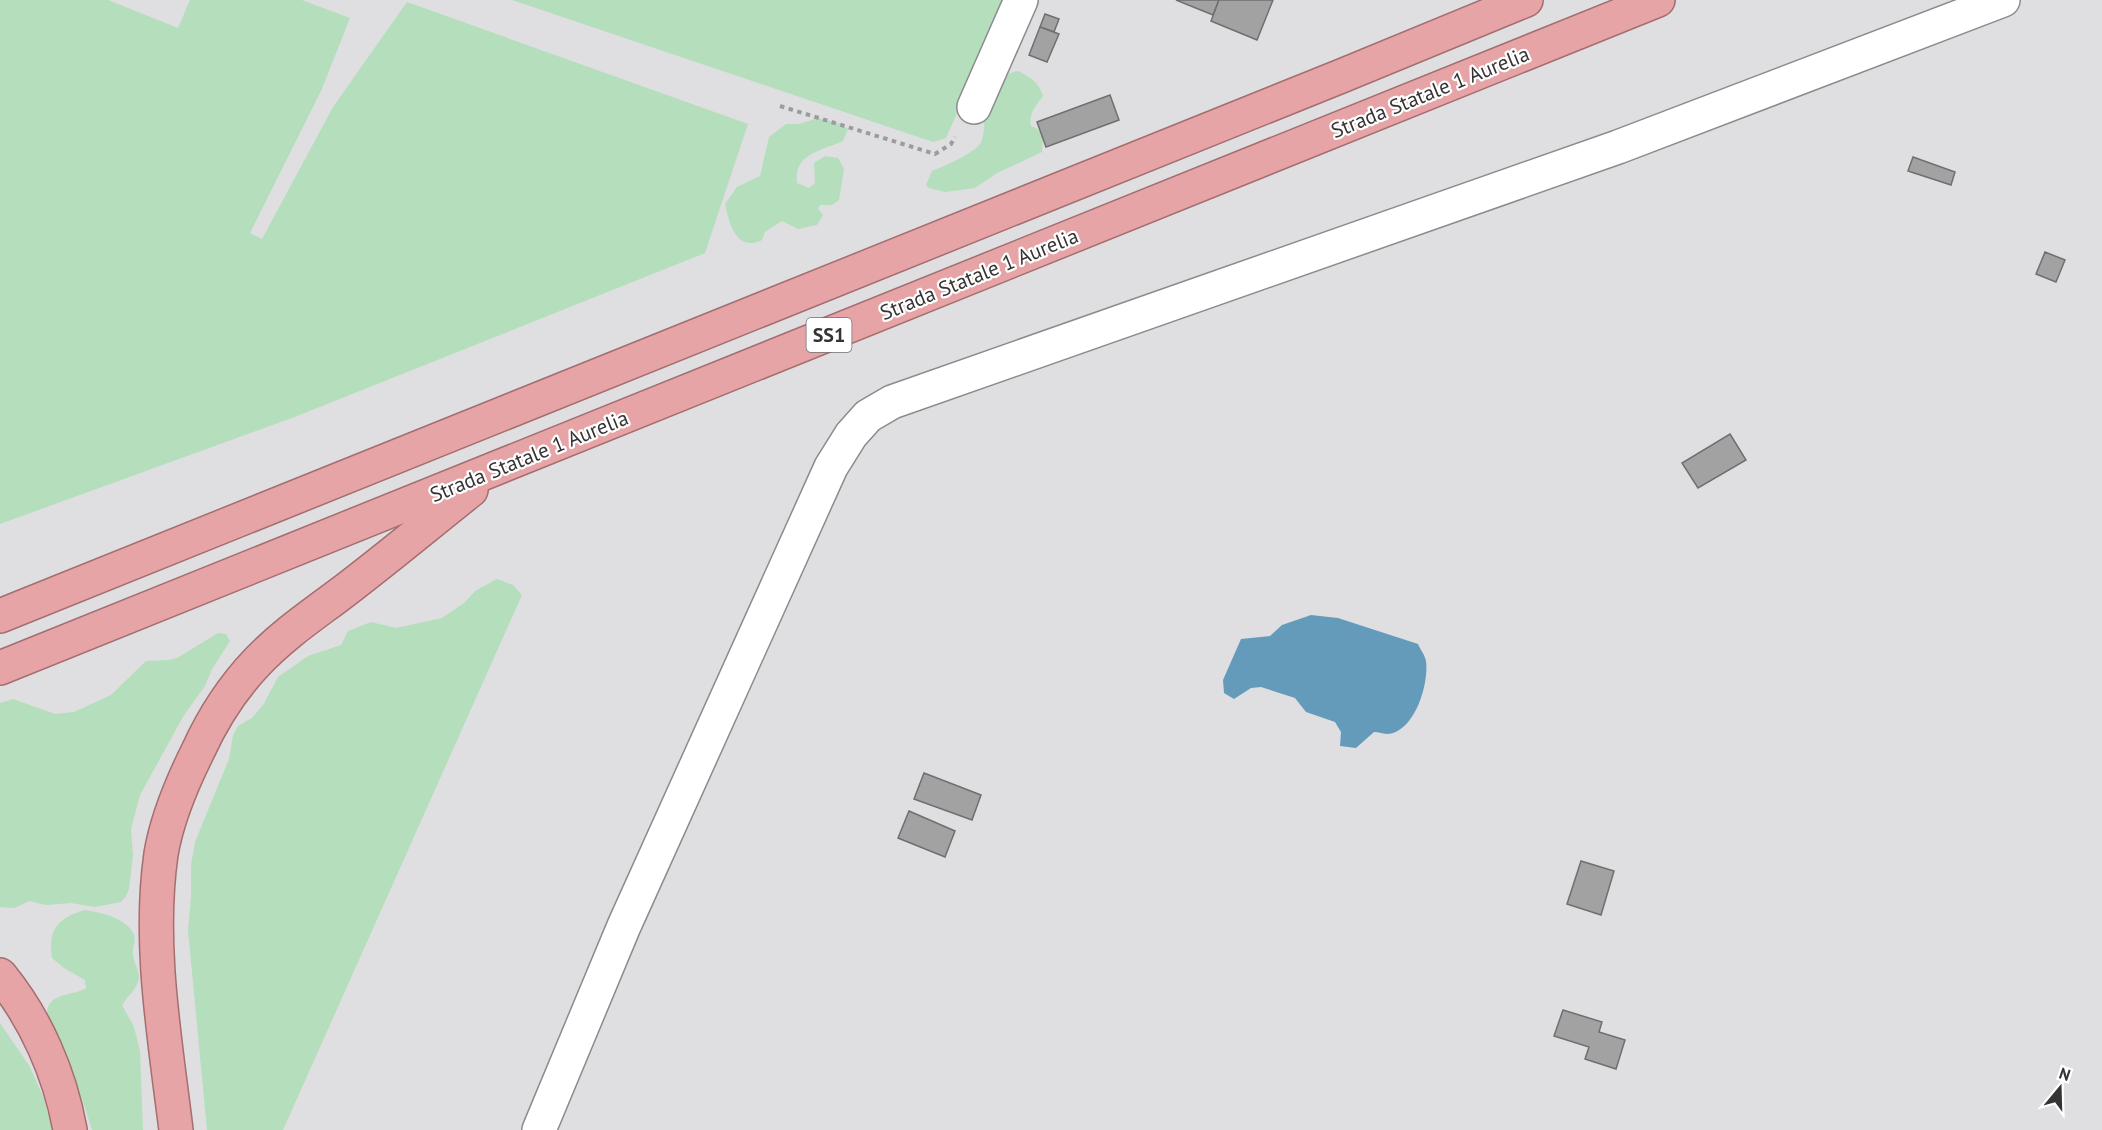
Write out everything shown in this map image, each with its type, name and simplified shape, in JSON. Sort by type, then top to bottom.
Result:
[{"type":"highway","name":"SS1","points":[[0,616],[1526,0]]},
{"type":"highway","name":"Strada Statale 1 Aurelia","points":[[0,668],[1658,0]]},
{"type":"highway","points":[[176,1130],[160,1000],[158,896],[162,852],[173,810],[186,774],[208,729],[232,691],[298,623],[339,594],[499,468]]},
{"type":"highway","points":[[0,975],[26,1011],[40,1038],[55,1072],[70,1130]]},
{"type":"street","points":[[974,107],[1021,0]]},
{"type":"street","points":[[539,1130],[624,926],[826,477],[851,435],[868,416],[892,402],[1618,147],[2003,0]]},
{"type":"path","points":[[780,106],[935,154],[951,144],[974,107]]},
{"type":"green space","points":[[0,0],[108,0],[178,28],[190,0],[302,0],[350,18],[321,91],[250,233],[262,239],[333,107],[407,2],[748,124],[705,253],[292,418],[0,524]]},
{"type":"green space","points":[[512,0],[1007,0],[946,138],[933,142]]},
{"type":"green space","points":[[1018,71],[1033,80],[1043,96],[1033,110],[1030,122],[1031,126],[1041,133],[1042,152],[997,173],[975,188],[945,192],[929,188],[926,185],[932,171],[977,148],[982,140],[985,112],[992,92],[1000,80]]},
{"type":"green space","points":[[818,118],[841,124],[848,129],[843,141],[818,151],[804,160],[799,166],[797,183],[809,188],[815,183],[814,163],[825,156],[838,158],[844,169],[839,200],[832,205],[820,205],[818,209],[823,215],[817,225],[798,229],[782,221],[765,232],[762,240],[753,243],[740,239],[732,227],[725,204],[737,187],[760,176],[769,137],[786,124],[799,124]]},
{"type":"green space","points":[[497,579],[513,585],[522,595],[283,1130],[207,1130],[188,930],[191,865],[195,842],[229,759],[233,735],[238,726],[252,718],[263,705],[278,677],[308,656],[341,645],[348,631],[371,622],[396,628],[442,618],[464,603],[475,591]]},
{"type":"green space","points":[[218,633],[226,634],[230,641],[212,669],[205,686],[184,715],[140,795],[131,829],[133,855],[126,896],[121,902],[95,907],[71,903],[46,905],[29,901],[15,908],[0,907],[0,703],[13,699],[55,714],[74,712],[111,695],[146,661],[177,658]]},
{"type":"green space","points":[[85,910],[120,921],[131,929],[134,935],[133,957],[139,977],[134,989],[122,1005],[134,1027],[140,1051],[143,1130],[92,1130],[79,1093],[65,1072],[49,1031],[47,1012],[52,1001],[86,988],[85,980],[52,958],[53,933],[61,921]]},
{"type":"green space","points":[[0,1023],[30,1067],[44,1099],[52,1130],[0,1130]]},
{"type":"water","points":[[1311,615],[1338,618],[1418,644],[1426,661],[1425,682],[1418,705],[1406,725],[1388,734],[1374,732],[1356,748],[1340,746],[1341,732],[1335,722],[1306,712],[1295,698],[1261,687],[1251,688],[1234,699],[1224,693],[1223,680],[1241,639],[1270,636],[1282,625]]},
{"type":"building","points":[[1176,0],[1219,0],[1213,15]]},
{"type":"building","points":[[1219,0],[1273,0],[1257,40],[1211,21]]},
{"type":"building","points":[[1045,14],[1059,19],[1054,32],[1040,27]]},
{"type":"building","points":[[1040,27],[1059,34],[1047,62],[1029,55]]},
{"type":"building","points":[[1110,95],[1119,120],[1046,147],[1037,122]]},
{"type":"building","points":[[1913,157],[1955,172],[1951,185],[1908,171]]},
{"type":"building","points":[[2045,252],[2065,260],[2056,282],[2036,274]]},
{"type":"building","points":[[1730,434],[1746,460],[1698,488],[1682,463]]},
{"type":"building","points":[[924,773],[981,795],[972,820],[914,799]]},
{"type":"building","points":[[909,811],[955,831],[945,857],[898,838]]},
{"type":"building","points":[[1581,861],[1614,871],[1601,915],[1567,904]]},
{"type":"building","points":[[1563,1010],[1602,1022],[1599,1032],[1625,1040],[1616,1069],[1585,1059],[1589,1047],[1554,1036]]}]
